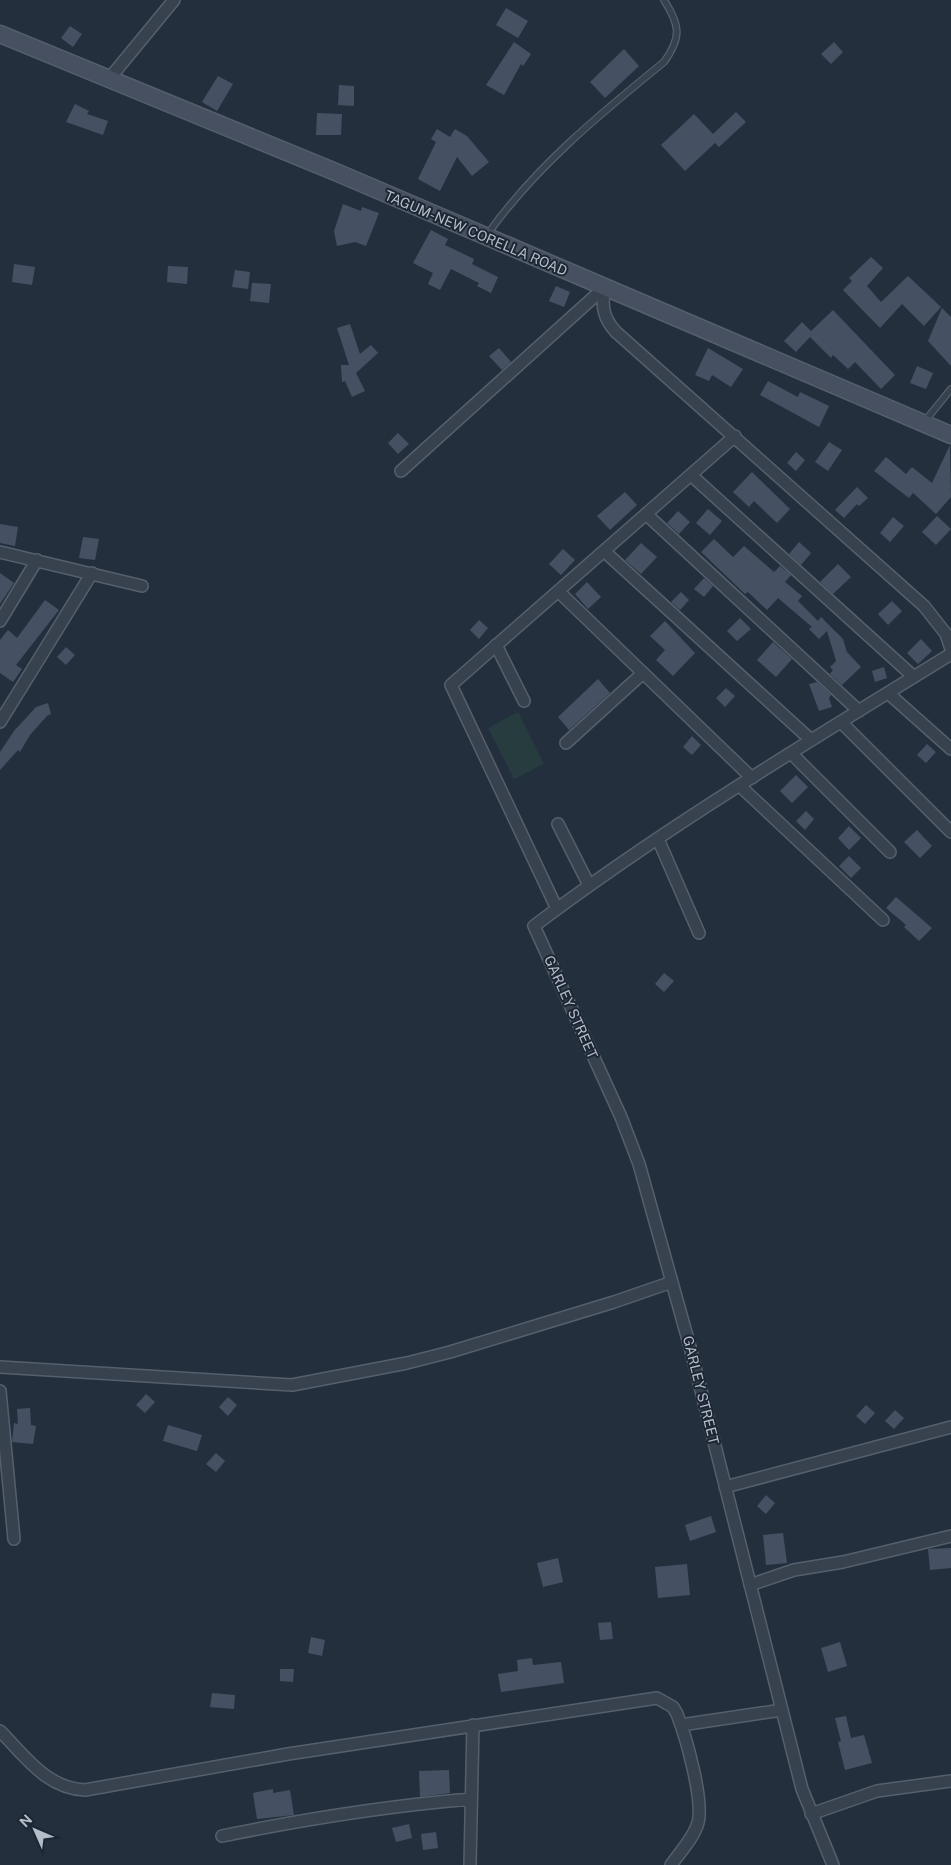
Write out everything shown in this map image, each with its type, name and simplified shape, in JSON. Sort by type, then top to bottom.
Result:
[{"type":"main road","name":"TAGUM-NEW CORELLA ROAD","points":[[0,34],[338,173],[951,435]]},
{"type":"street","points":[[109,80],[174,0]]},
{"type":"street","points":[[605,287],[602,300],[608,324],[924,606],[946,634],[951,649]]},
{"type":"street","points":[[401,472],[605,287]]},
{"type":"street","points":[[735,436],[450,685],[557,908],[752,778],[951,654]]},
{"type":"street","points":[[691,475],[914,676]]},
{"type":"street","points":[[646,514],[859,711]]},
{"type":"street","points":[[604,551],[811,740]]},
{"type":"street","points":[[0,552],[142,586]]},
{"type":"street","points":[[0,621],[37,560]]},
{"type":"street","points":[[0,722],[92,574]]},
{"type":"street","points":[[558,591],[752,778]]},
{"type":"street","points":[[496,645],[524,701]]},
{"type":"street","points":[[566,743],[643,673]]},
{"type":"street","points":[[888,693],[951,749]]},
{"type":"street","points":[[841,722],[951,832]]},
{"type":"street","points":[[791,753],[890,852]]},
{"type":"street","points":[[740,786],[883,920]]},
{"type":"street","points":[[558,824],[589,886]]},
{"type":"street","points":[[658,839],[699,933]]},
{"type":"street","name":"GARLEY STREET","points":[[557,908],[534,926],[621,1117],[639,1164],[690,1347],[802,1789],[833,1865]]},
{"type":"street","points":[[0,1367],[292,1385],[407,1363],[450,1352],[614,1302],[672,1282]]},
{"type":"street","points":[[0,1392],[6,1506],[14,1539]]},
{"type":"street","points":[[725,1487],[951,1427]]},
{"type":"street","points":[[750,1585],[794,1570],[843,1562],[951,1536]]},
{"type":"street","points":[[0,1731],[54,1783],[68,1789],[85,1790],[210,1766],[657,1698],[673,1707],[681,1725],[700,1802],[698,1822],[692,1835],[671,1865]]},
{"type":"street","points":[[681,1725],[782,1710]]},
{"type":"street","points":[[470,1865],[473,1725]]},
{"type":"street","points":[[811,1814],[877,1791],[951,1781]]},
{"type":"street","points":[[222,1836],[316,1817],[400,1805],[470,1799]]},
{"type":"lane","points":[[486,237],[519,192],[551,160],[664,62],[674,48],[678,30],[672,13],[664,0]]},
{"type":"lane","points":[[923,423],[951,388]]},
{"type":"green space","points":[[518,712],[544,764],[514,779],[488,728]]},
{"type":"building","points":[[506,8],[528,21],[518,38],[496,25]]},
{"type":"building","points":[[70,26],[82,34],[73,47],[61,38]]},
{"type":"building","points":[[514,42],[531,54],[523,66],[521,64],[504,95],[486,85]]},
{"type":"building","points":[[834,42],[843,52],[831,64],[821,54]]},
{"type":"building","points":[[624,49],[639,66],[605,98],[590,82]]},
{"type":"building","points":[[218,76],[233,84],[217,111],[202,102]]},
{"type":"building","points":[[339,85],[354,86],[354,106],[338,105]]},
{"type":"building","points":[[75,104],[89,111],[87,114],[108,121],[103,135],[66,122]]},
{"type":"building","points":[[736,112],[746,122],[719,147],[715,143],[685,171],[661,145],[694,114],[713,134]]},
{"type":"building","points":[[317,113],[342,114],[341,135],[316,135]]},
{"type":"building","points":[[437,129],[450,137],[455,129],[467,136],[489,162],[472,176],[457,157],[440,191],[418,179],[436,142],[431,139]]},
{"type":"building","points":[[343,204],[361,211],[362,207],[379,213],[366,246],[355,242],[337,246],[334,231]]},
{"type":"building","points":[[431,230],[448,239],[445,245],[474,259],[472,264],[498,277],[491,293],[477,286],[479,283],[451,269],[440,290],[428,284],[433,273],[413,263]]},
{"type":"building","points":[[871,257],[883,268],[867,286],[881,302],[908,276],[941,307],[924,326],[902,304],[880,328],[843,290],[852,281],[849,278]]},
{"type":"building","points":[[14,264],[35,267],[32,285],[12,282]]},
{"type":"building","points":[[168,266],[188,267],[187,284],[167,282]]},
{"type":"building","points":[[235,270],[250,272],[248,289],[232,287]]},
{"type":"building","points":[[252,283],[271,284],[269,303],[250,301]]},
{"type":"building","points":[[556,286],[570,292],[564,307],[549,301]]},
{"type":"building","points":[[942,308],[951,317],[951,366],[928,341]]},
{"type":"building","points":[[833,310],[895,375],[881,389],[855,362],[848,369],[833,355],[831,358],[810,337],[796,352],[784,341],[802,322],[811,331]]},
{"type":"building","points":[[350,324],[360,354],[371,345],[378,353],[356,373],[365,391],[352,397],[345,381],[342,382],[341,365],[349,365],[337,328]]},
{"type":"building","points":[[499,348],[511,362],[502,370],[489,356]]},
{"type":"building","points":[[708,348],[743,369],[731,387],[712,375],[709,381],[695,375]]},
{"type":"building","points":[[917,366],[933,373],[926,389],[910,383]]},
{"type":"building","points":[[768,381],[798,397],[800,392],[829,406],[819,427],[760,395]]},
{"type":"building","points":[[398,433],[409,444],[398,454],[388,443]]},
{"type":"building","points":[[829,442],[842,450],[828,471],[815,462]]},
{"type":"building","points":[[950,445],[951,497],[936,514],[913,493],[909,498],[874,471],[886,457],[906,474],[912,467],[932,483]]},
{"type":"building","points":[[796,452],[805,460],[796,471],[787,463]]},
{"type":"building","points":[[752,472],[790,509],[777,523],[754,501],[749,507],[733,492]]},
{"type":"building","points":[[857,487],[868,498],[859,506],[857,504],[844,518],[835,510]]},
{"type":"building","points":[[625,492],[637,505],[610,530],[597,516]]},
{"type":"building","points":[[708,509],[722,521],[710,535],[696,523]]},
{"type":"building","points":[[678,511],[690,522],[679,534],[667,523]]},
{"type":"building","points":[[937,516],[951,529],[936,545],[922,532]]},
{"type":"building","points":[[893,517],[904,526],[890,542],[880,533]]},
{"type":"building","points":[[0,524],[18,527],[15,546],[0,543]]},
{"type":"building","points":[[83,537],[99,539],[95,560],[79,558]]},
{"type":"building","points":[[714,539],[733,557],[744,546],[774,572],[780,566],[791,575],[785,582],[802,596],[798,601],[818,621],[821,617],[843,639],[847,652],[861,667],[842,685],[830,674],[833,670],[830,667],[836,661],[827,631],[819,639],[809,629],[812,627],[778,598],[767,610],[748,592],[745,594],[701,552]]},
{"type":"building","points":[[799,542],[811,553],[801,565],[789,554]]},
{"type":"building","points":[[641,543],[657,557],[641,574],[625,560]]},
{"type":"building","points":[[563,549],[575,560],[561,575],[549,564]]},
{"type":"building","points":[[838,564],[851,577],[833,594],[820,582]]},
{"type":"building","points":[[0,573],[14,583],[0,604]]},
{"type":"building","points":[[704,578],[713,586],[704,597],[694,589]]},
{"type":"building","points":[[587,582],[601,597],[588,609],[575,594]]},
{"type":"building","points":[[681,592],[689,600],[680,610],[671,602]]},
{"type":"building","points":[[45,600],[59,610],[16,665],[22,669],[13,682],[0,673],[0,640],[8,630],[17,638]]},
{"type":"building","points":[[892,601],[902,611],[888,625],[878,614]]},
{"type":"building","points":[[740,618],[751,629],[737,641],[727,631]]},
{"type":"building","points":[[479,620],[488,628],[479,639],[470,630]]},
{"type":"building","points":[[665,621],[695,653],[673,676],[656,660],[665,650],[650,636]]},
{"type":"building","points":[[921,639],[932,651],[918,664],[907,653]]},
{"type":"building","points":[[773,642],[792,659],[776,677],[757,660]]},
{"type":"building","points":[[66,647],[75,655],[66,665],[57,657]]},
{"type":"building","points":[[884,667],[887,678],[875,682],[872,671]]},
{"type":"building","points":[[598,679],[610,693],[569,730],[558,717]]},
{"type":"building","points":[[817,682],[831,695],[829,698],[832,707],[819,711],[809,684]]},
{"type":"building","points":[[726,688],[735,696],[725,707],[716,698]]},
{"type":"building","points":[[48,703],[51,714],[30,735],[20,752],[18,750],[0,770],[0,752],[14,731],[36,707]]},
{"type":"building","points":[[692,736],[701,745],[692,755],[683,747]]},
{"type":"building","points":[[927,744],[936,752],[926,763],[917,755]]},
{"type":"building","points":[[796,775],[808,787],[792,803],[780,791]]},
{"type":"building","points":[[806,811],[814,819],[805,830],[796,821]]},
{"type":"building","points":[[849,826],[861,838],[849,850],[838,838]]},
{"type":"building","points":[[917,830],[932,846],[920,858],[904,842]]},
{"type":"building","points":[[849,856],[861,868],[851,878],[839,866]]},
{"type":"building","points":[[896,897],[932,928],[919,941],[904,927],[906,925],[886,908]]},
{"type":"building","points":[[664,973],[674,981],[664,992],[655,984]]},
{"type":"building","points":[[146,1394],[155,1402],[145,1413],[136,1405]]},
{"type":"building","points":[[228,1397],[237,1405],[228,1416],[219,1407]]},
{"type":"building","points":[[866,1405],[875,1413],[865,1424],[856,1416]]},
{"type":"building","points":[[30,1408],[31,1425],[36,1426],[33,1444],[12,1442],[14,1423],[18,1424],[17,1409]]},
{"type":"building","points":[[895,1410],[904,1418],[894,1429],[885,1421]]},
{"type":"building","points":[[168,1425],[202,1435],[197,1451],[163,1441]]},
{"type":"building","points":[[216,1453],[225,1461],[216,1472],[206,1464]]},
{"type":"building","points":[[766,1495],[775,1503],[766,1514],[757,1506]]},
{"type":"building","points":[[711,1516],[716,1532],[690,1541],[685,1525]]},
{"type":"building","points":[[783,1533],[787,1563],[766,1565],[763,1535]]},
{"type":"building","points":[[951,1548],[951,1568],[930,1570],[928,1549]]},
{"type":"building","points":[[558,1558],[563,1582],[543,1587],[537,1563]]},
{"type":"building","points":[[687,1564],[690,1595],[658,1598],[655,1567]]},
{"type":"building","points":[[611,1622],[613,1639],[600,1640],[598,1623]]},
{"type":"building","points":[[311,1637],[325,1640],[322,1656],[308,1653]]},
{"type":"building","points":[[840,1642],[847,1666],[828,1672],[821,1648]]},
{"type":"building","points":[[532,1658],[533,1665],[561,1662],[564,1683],[501,1692],[498,1674],[518,1671],[517,1660]]},
{"type":"building","points":[[280,1669],[294,1669],[293,1682],[280,1681]]},
{"type":"building","points":[[212,1693],[235,1695],[234,1709],[210,1707]]},
{"type":"building","points":[[846,1716],[851,1738],[864,1735],[872,1763],[845,1770],[838,1742],[841,1741],[835,1718]]},
{"type":"building","points":[[449,1770],[450,1793],[420,1797],[419,1771]]},
{"type":"building","points":[[273,1789],[273,1793],[290,1790],[294,1815],[257,1819],[253,1793]]},
{"type":"building","points":[[409,1824],[412,1838],[396,1842],[392,1828]]},
{"type":"building","points":[[436,1832],[438,1848],[423,1850],[421,1834]]}]
